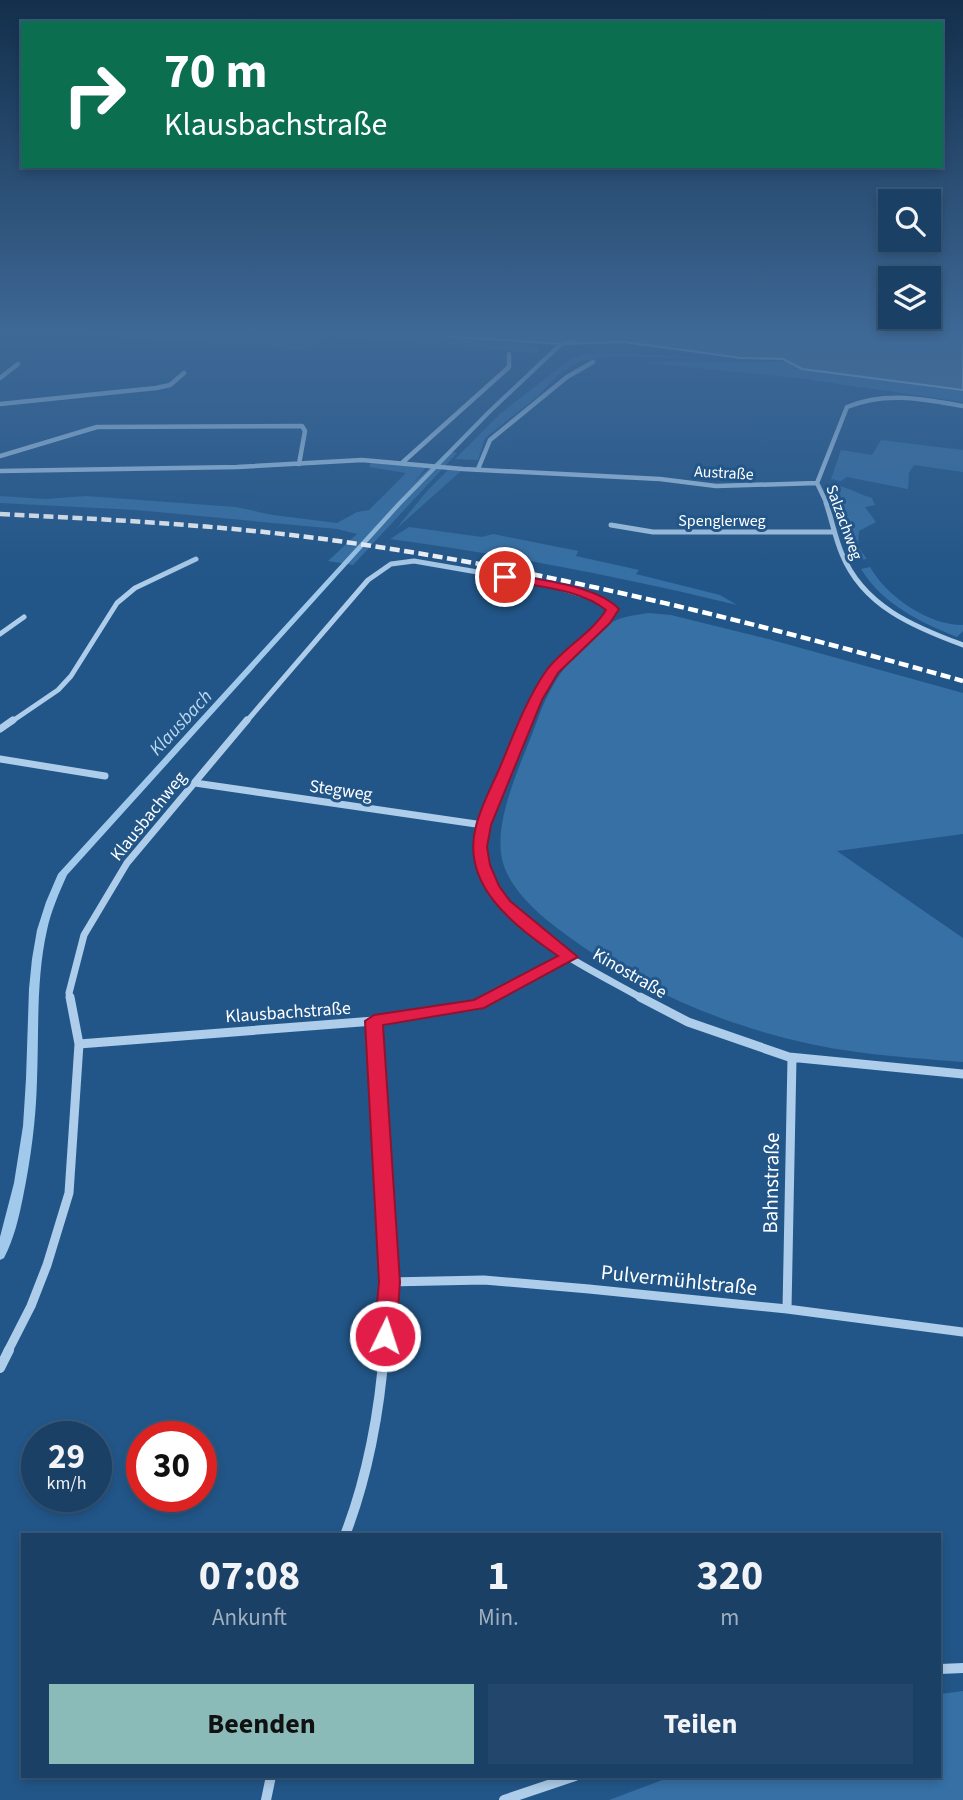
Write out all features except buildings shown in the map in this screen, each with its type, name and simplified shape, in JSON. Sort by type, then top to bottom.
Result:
[{"type":"street","points":[[403,462],[453,417]]},
{"type":"street","points":[[478,469],[490,440],[518,417]]},
{"type":"street","name":"Salzachweg","points":[[843,417],[817,483],[847,568],[872,598],[911,624],[963,645]]},
{"type":"street","points":[[0,456],[97,427],[302,426],[305,431],[299,464]]},
{"type":"street","name":"Austraße","points":[[0,471],[362,460],[463,469],[660,479],[716,486],[817,483]]},
{"type":"street","name":"Spenglerweg","points":[[611,525],[653,532],[834,532]]},
{"type":"street","points":[[0,729],[58,690],[71,676],[117,603],[135,588],[196,559]]},
{"type":"street","name":"Klausbachweg","points":[[0,1368],[10,1352],[47,1265],[69,1193],[79,1044],[69,993],[84,936],[127,863],[282,677],[383,566],[395,561],[414,561]]},
{"type":"street","name":"Kinostraße","points":[[414,561],[582,593],[613,609],[606,620],[553,671],[535,700],[483,825],[480,847],[482,865],[491,886],[504,905],[535,933],[570,957],[673,1015],[792,1058],[963,1074]]},
{"type":"street","points":[[0,634],[24,617]]},
{"type":"street","points":[[0,759],[104,776]]},
{"type":"street","name":"Stegweg","points":[[195,783],[483,825]]},
{"type":"street","name":"Klausbachstraße","points":[[79,1044],[374,1021],[478,1004],[570,957]]},
{"type":"street","points":[[346,1533],[354,1511],[381,1391],[389,1282],[374,1021]]},
{"type":"street","name":"Bahnstraße","points":[[787,1309],[792,1058]]},
{"type":"street","name":"Pulvermühlstraße","points":[[389,1282],[484,1280],[787,1309],[963,1332]]},
{"type":"street","points":[[941,1670],[963,1668]]},
{"type":"street","points":[[266,1800],[271,1778]]},
{"type":"street","points":[[504,1800],[569,1778]]},
{"type":"shaded area","points":[[497,417],[512,417],[485,438],[478,460],[455,459]]},
{"type":"shaded area","points":[[881,440],[963,450],[963,472],[914,465],[909,473],[908,489],[847,477],[841,481],[831,479],[841,450],[872,455]]},
{"type":"shaded area","points":[[448,451],[457,453],[353,565],[328,561],[357,534],[337,529],[136,510],[0,503],[0,496],[46,499],[86,496],[236,507],[273,515],[337,523],[357,512],[369,510],[406,473],[369,467],[371,462],[427,467],[413,483]]},
{"type":"shaded area","points":[[448,470],[461,471],[396,529],[427,491]]},
{"type":"shaded area","points":[[830,484],[872,498],[875,505],[865,507],[876,522],[859,531],[858,547],[867,559],[858,560],[851,550]]},
{"type":"shaded area","points":[[409,527],[482,537],[493,534],[578,551],[576,556],[639,570],[636,574],[720,595],[737,605],[564,568],[390,539]]},
{"type":"shaded area","points":[[870,567],[898,599],[923,615],[950,624],[963,625],[963,631],[957,637],[929,625],[891,602],[861,569]]},
{"type":"shaded area","points":[[648,613],[671,615],[772,640],[963,693],[963,834],[837,851],[963,938],[963,1062],[857,1052],[818,1045],[779,1037],[703,1011],[631,977],[597,957],[545,918],[516,889],[501,853],[503,821],[518,769],[542,707],[566,665],[588,640],[612,622]]},
{"type":"shaded area","points":[[963,1691],[963,1800],[609,1800],[668,1778],[941,1778],[941,1694]]},
{"type":"waterway","name":"Klausbach","points":[[0,1255],[16,1202],[26,1145],[37,959],[50,902],[63,874],[399,504],[484,417]]},
{"type":"railway","points":[[0,514],[225,528],[436,556],[663,603],[814,640],[963,681]]},
{"type":"route","points":[[385,1336],[389,1282],[374,1021],[478,1004],[570,957],[535,933],[504,905],[491,886],[482,865],[480,847],[483,825],[535,700],[553,671],[606,620],[613,609],[582,593],[505,577]]}]
